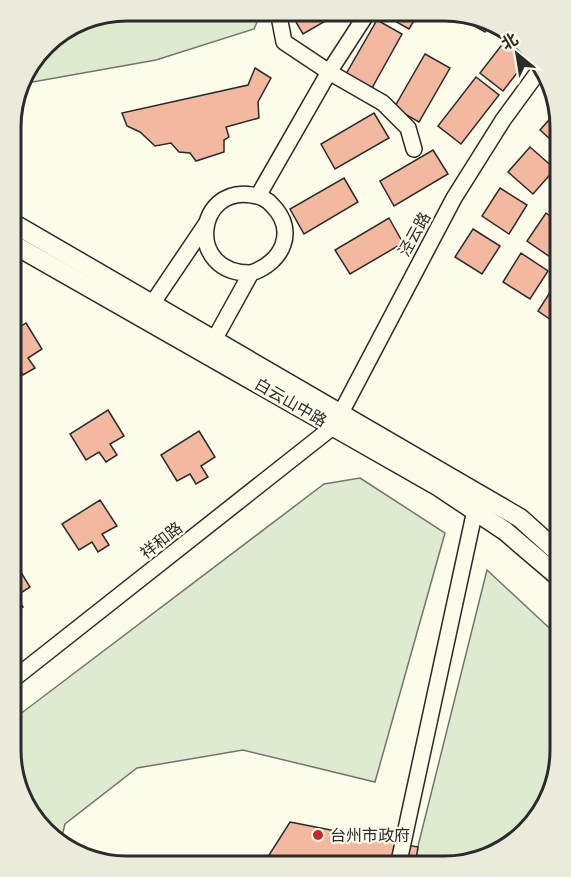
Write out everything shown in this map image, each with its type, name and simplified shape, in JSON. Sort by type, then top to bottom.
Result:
[{"type":"main road","name":"白云山中路","points":[[21,228],[214,340],[338,420],[505,531],[550,569]]},
{"type":"main road","name":"白云山中路","points":[[21,248],[520,518],[550,545]]},
{"type":"street","points":[[280,21],[284,42],[329,72],[383,103],[408,128],[414,149]]},
{"type":"street","points":[[258,196],[329,72],[362,21]]},
{"type":"street","name":"泾云路","points":[[338,420],[454,198],[503,120],[536,74]]},
{"type":"street","points":[[152,304],[206,224],[211,212],[220,202],[232,195],[245,193],[270,202],[279,212],[284,224],[285,237],[282,249],[274,261],[264,269],[251,273],[232,271],[215,261],[208,250],[204,237],[206,224]]},
{"type":"street","points":[[214,340],[251,273]]},
{"type":"street","name":"祥和路","points":[[21,673],[338,420]]},
{"type":"street","points":[[400,856],[475,510]]},
{"type":"green space","points":[[127,21],[258,21],[254,29],[156,60],[31,82],[47,57],[57,47],[74,35],[99,25]]},
{"type":"green space","points":[[360,478],[445,533],[375,782],[243,750],[137,768],[65,824],[62,834],[43,815],[29,791],[21,757],[21,713],[324,484]]},
{"type":"green space","points":[[487,570],[550,629],[550,757],[548,771],[532,809],[514,830],[503,838],[485,848],[465,854],[416,856]]},
{"type":"building","points":[[295,21],[325,21],[303,34]]},
{"type":"building","points":[[376,21],[402,34],[372,88],[346,74]]},
{"type":"building","points":[[395,21],[414,21],[409,29]]},
{"type":"building","points":[[505,40],[527,61],[503,91],[480,73]]},
{"type":"building","points":[[425,54],[450,68],[419,122],[394,108]]},
{"type":"building","points":[[255,68],[271,78],[258,102],[259,118],[226,127],[229,137],[224,140],[224,152],[196,161],[190,153],[179,152],[171,143],[155,146],[140,132],[127,126],[122,113],[248,85]]},
{"type":"building","points":[[476,77],[499,95],[461,144],[438,126]]},
{"type":"building","points":[[374,113],[389,138],[335,169],[321,144]]},
{"type":"building","points":[[550,119],[550,139],[540,130]]},
{"type":"building","points":[[530,147],[550,165],[550,175],[533,194],[508,172]]},
{"type":"building","points":[[433,150],[448,174],[394,206],[380,181]]},
{"type":"building","points":[[344,178],[358,202],[304,234],[290,209]]},
{"type":"building","points":[[500,188],[527,205],[509,234],[482,216]]},
{"type":"building","points":[[546,213],[550,216],[550,257],[527,241]]},
{"type":"building","points":[[389,218],[403,243],[350,274],[335,250]]},
{"type":"building","points":[[473,229],[500,246],[482,274],[455,257]]},
{"type":"building","points":[[521,253],[548,271],[530,299],[503,282]]},
{"type":"building","points":[[550,292],[550,319],[538,311]]},
{"type":"building","points":[[26,323],[42,349],[28,358],[35,368],[23,375],[21,372],[21,326]]},
{"type":"building","points":[[108,410],[124,436],[110,444],[117,455],[106,462],[99,452],[86,460],[70,434]]},
{"type":"building","points":[[199,431],[215,457],[201,466],[208,477],[196,484],[190,474],[177,481],[161,455]]},
{"type":"building","points":[[100,500],[117,526],[102,534],[109,545],[98,552],[92,542],[79,550],[62,524]]},
{"type":"building","points":[[21,572],[30,587],[21,593]]},
{"type":"building","name":"台州市政府","points":[[290,822],[418,847],[417,856],[268,856]]},
{"type":"place","name":"台州市政府","points":[[318,835]]}]
